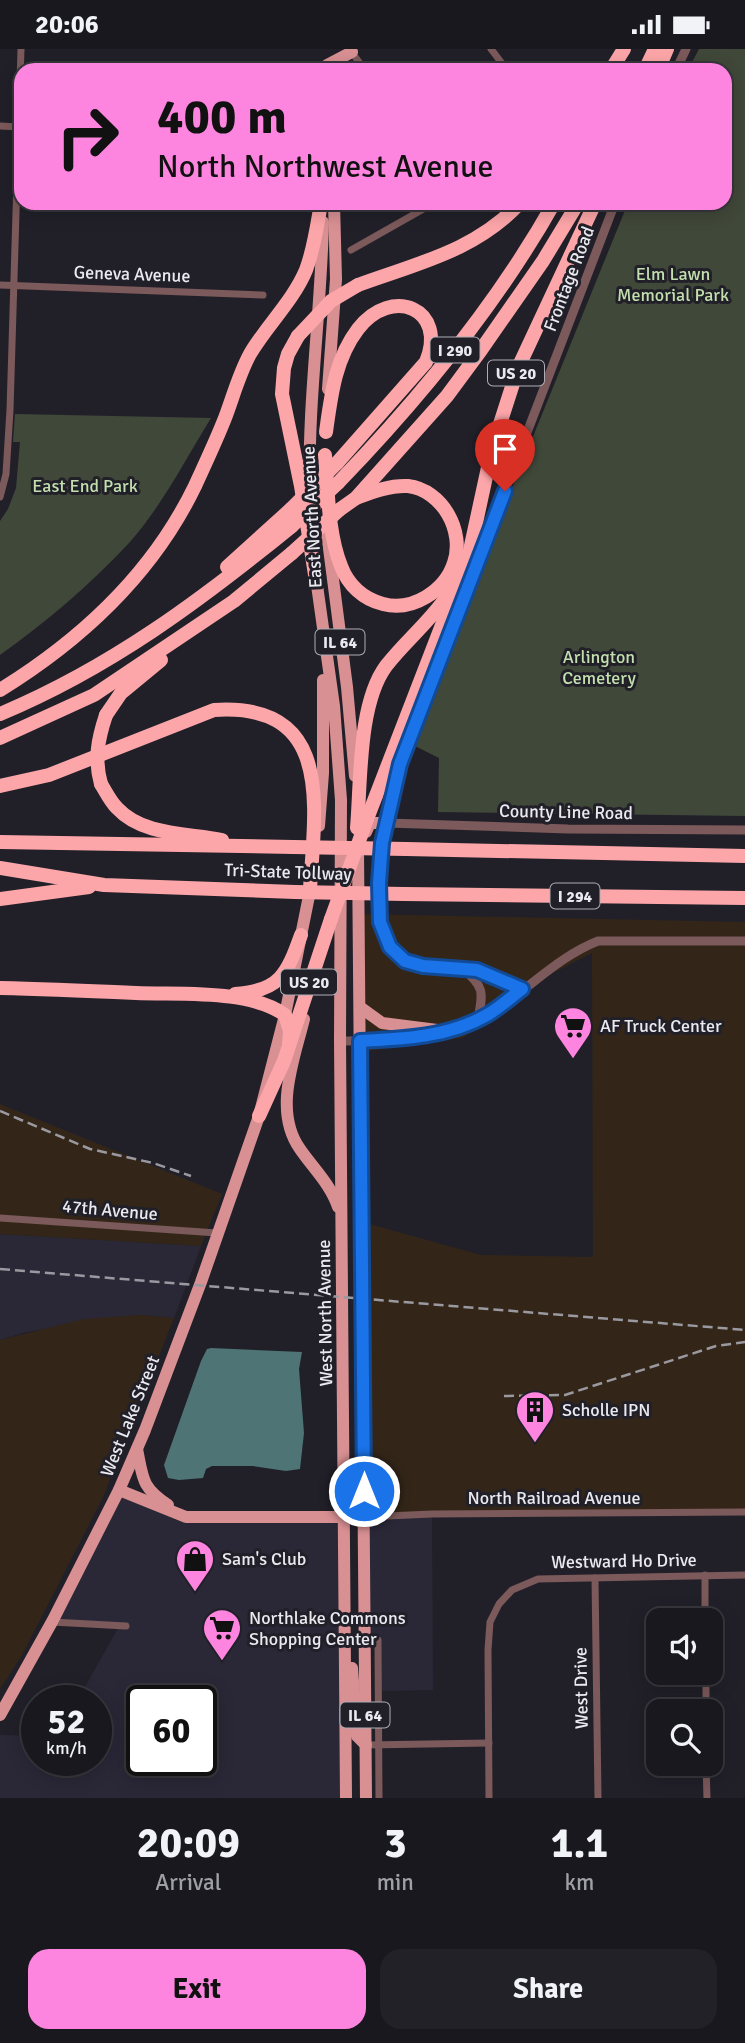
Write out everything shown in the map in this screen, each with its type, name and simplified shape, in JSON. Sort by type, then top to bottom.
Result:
[{"type":"highway","points":[[0,690],[72,640],[99,615],[143,569],[174,524],[200,475],[250,354],[305,272],[320,210]]},
{"type":"highway","name":"US 20","points":[[316,581],[301,485],[282,394],[284,368],[298,335],[331,301],[358,285],[459,248],[497,225],[513,210]]},
{"type":"highway","name":"I 290","points":[[0,714],[42,697],[114,656],[191,607],[292,526],[380,439],[443,367],[513,270],[550,210]]},
{"type":"highway","name":"I 290","points":[[0,738],[94,695],[234,601],[356,498],[430,415],[474,359],[543,261],[574,210]]},
{"type":"highway","name":"US 20","points":[[259,1116],[289,1045],[363,826],[469,555],[492,449],[518,368],[593,210]]},
{"type":"highway","points":[[114,656],[237,558],[291,509],[331,459],[425,362],[432,342],[431,332],[417,311],[401,306],[384,307],[375,311],[359,328],[350,340],[338,369],[326,432]]},
{"type":"highway","points":[[331,459],[336,553],[344,575],[352,585],[373,601],[387,605],[409,605],[431,594],[449,575],[455,562],[456,534],[448,513],[430,494],[408,487],[383,489],[356,498]]},
{"type":"highway","points":[[363,826],[365,730],[373,690],[387,665],[443,602],[461,574],[469,555]]},
{"type":"highway","points":[[234,601],[121,693],[106,715],[97,741],[97,769],[101,784],[116,807],[131,820],[147,828],[262,847]]},
{"type":"highway","points":[[0,786],[49,775],[214,710],[257,712],[276,720],[287,729],[310,762],[315,792],[310,888]]},
{"type":"highway","name":"Tri-State Tollway","points":[[0,842],[745,856]]},
{"type":"highway","name":"Tri-State Tollway","points":[[0,868],[104,885],[295,893],[745,898]]},
{"type":"highway","points":[[0,899],[104,885]]},
{"type":"highway","points":[[213,996],[257,991],[278,982],[287,970],[301,935]]},
{"type":"highway","points":[[0,988],[213,996],[268,1005],[285,1015],[290,1031],[289,1045]]},
{"type":"main road","points":[[333,63],[351,50]]},
{"type":"main road","name":"East North Avenue","points":[[322,210],[320,304],[309,471],[316,581],[338,741],[341,827]]},
{"type":"main road","name":"East North Avenue","points":[[334,210],[336,279],[326,432],[331,459],[328,550],[363,826]]},
{"type":"main road","name":"US 20","points":[[259,1116],[285,1015],[310,888],[323,773],[323,677],[319,606]]},
{"type":"main road","points":[[363,826],[370,823],[387,823]]},
{"type":"main road","name":"West North Avenue","points":[[363,826],[360,1041],[364,1517],[372,1640],[372,1745],[366,1798]]},
{"type":"main road","name":"West North Avenue","points":[[341,827],[340,1041],[346,1798]]},
{"type":"main road","points":[[333,918],[294,1059],[286,1118],[294,1141],[327,1184],[341,1216]]},
{"type":"main road","points":[[360,1007],[382,1023],[445,1031]]},
{"type":"main road","name":"West Lake Street","points":[[0,1715],[52,1622],[119,1490],[201,1282],[259,1116]]},
{"type":"main road","points":[[137,1448],[143,1480],[151,1494],[186,1517]]},
{"type":"main road","points":[[119,1490],[186,1517],[364,1517]]},
{"type":"main road","points":[[345,1615],[354,1681],[357,1736],[372,1745]]},
{"type":"street","points":[[491,49],[502,63]]},
{"type":"street","points":[[0,497],[8,452],[16,210]]},
{"type":"street","points":[[351,250],[422,210]]},
{"type":"street","name":"Frontage Road","points":[[522,989],[477,970],[405,961],[390,947],[380,922],[382,843],[400,764],[612,210]]},
{"type":"street","name":"Geneva Avenue","points":[[0,285],[263,295]]},
{"type":"street","points":[[0,412],[10,410]]},
{"type":"street","name":"County Line Road","points":[[387,823],[745,830]]},
{"type":"street","points":[[340,1041],[406,1039],[445,1031],[478,1019],[499,1007],[549,968],[584,946],[598,941],[745,941]]},
{"type":"street","points":[[463,969],[478,982],[482,995],[478,1019]]},
{"type":"street","name":"47th Avenue","points":[[0,1218],[217,1233]]},
{"type":"street","name":"North Railroad Avenue","points":[[364,1517],[432,1514],[745,1512]]},
{"type":"street","points":[[705,1575],[705,1608]]},
{"type":"street","name":"Westward Ho Drive","points":[[489,1798],[488,1638],[490,1622],[499,1604],[512,1590],[531,1580],[745,1575]]},
{"type":"street","name":"West Drive","points":[[595,1578],[598,1798]]},
{"type":"street","points":[[52,1622],[125,1626]]},
{"type":"street","points":[[372,1745],[489,1743]]},
{"type":"street","name":"West North Avenue","points":[[372,1745],[379,1798]]},
{"type":"street","points":[[706,1776],[707,1798]]},
{"type":"shaded area","points":[[359,914],[745,922],[745,1512],[364,1517],[362,1222],[481,1255],[593,1257],[592,953],[549,975],[463,1038],[361,1052]]},
{"type":"shaded area","points":[[0,1104],[222,1194],[201,1246],[0,1234]]},
{"type":"shaded area","points":[[0,1234],[201,1246],[174,1318],[140,1315],[26,1332],[0,1340]]},
{"type":"shaded area","points":[[140,1315],[174,1318],[103,1497],[22,1655],[0,1689],[0,1340],[84,1319]]},
{"type":"shaded area","points":[[207,1349],[302,1352],[299,1369],[304,1433],[300,1469],[286,1471],[253,1466],[212,1466],[206,1469],[203,1478],[168,1478],[164,1465],[201,1361]]},
{"type":"shaded area","name":"Northlake Commons Shopping Center","points":[[119,1490],[170,1512],[344,1517],[346,1798],[0,1798],[0,1735],[21,1736],[21,1776],[112,1776],[112,1685],[86,1685],[121,1623],[53,1620]]},
{"type":"shaded area","points":[[432,1514],[433,1690],[378,1691],[378,1640],[365,1640],[364,1517]]},
{"type":"green space","name":"Arlington Cemetery","points":[[699,49],[745,49],[745,816],[438,812],[439,758],[413,745],[484,557],[625,210],[732,210],[732,63],[692,63]]},
{"type":"green space","name":"East End Park","points":[[15,414],[211,418],[163,498],[129,543],[67,602],[0,655],[0,521],[16,488],[20,442],[13,442]]},
{"type":"railway","points":[[0,1111],[90,1149],[153,1163],[191,1176]]},
{"type":"railway","points":[[0,1269],[745,1330]]},
{"type":"railway","points":[[504,1396],[565,1395],[716,1346],[745,1342]]},
{"type":"place","name":"AF Truck Center","points":[[573,1060]]},
{"type":"place","name":"Scholle IPN","points":[[535,1444]]},
{"type":"place","name":"Sam's Club","points":[[195,1593]]},
{"type":"place","name":"Northlake Commons Shopping Center","points":[[222,1662]]},
{"type":"route","points":[[364,1491],[360,1041],[406,1039],[442,1032],[485,1016],[522,989],[477,970],[423,966],[405,961],[390,947],[380,922],[382,843],[400,764],[505,491]]},
{"type":"park label","name":"Elm Lawn Memorial Park","points":[[673,284]]}]
